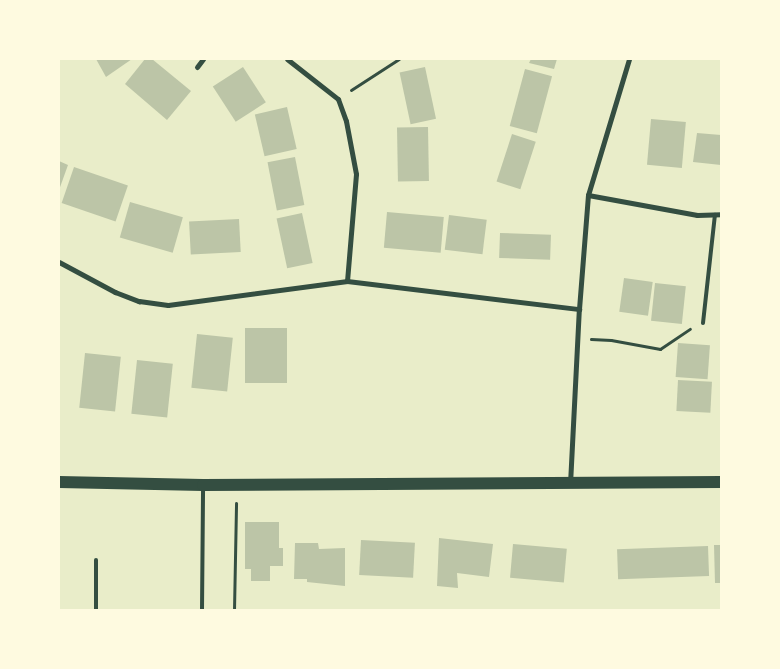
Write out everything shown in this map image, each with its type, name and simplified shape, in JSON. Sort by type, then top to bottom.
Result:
[{"type":"main road","points":[[59,482],[204,485],[721,482]]},
{"type":"street","points":[[197,67],[202,59]]},
{"type":"street","points":[[287,59],[338,99],[346,121],[356,174],[347,281]]},
{"type":"street","points":[[570,484],[579,308],[588,195],[629,59]]},
{"type":"street","points":[[588,195],[697,216],[721,214]]},
{"type":"street","points":[[59,262],[115,292],[139,301],[168,305],[347,281],[579,308]]},
{"type":"lane","points":[[702,323],[714,215]]},
{"type":"lane","points":[[202,610],[204,485]]},
{"type":"lane","points":[[96,560],[96,610]]},
{"type":"path","points":[[338,99],[399,59]]},
{"type":"path","points":[[578,338],[610,340],[660,349],[702,323]]},
{"type":"path","points":[[234,610],[237,484]]},
{"type":"building","points":[[96,59],[132,59],[106,77]]},
{"type":"building","points":[[145,59],[152,59],[191,91],[167,120],[125,84]]},
{"type":"building","points":[[531,59],[557,59],[554,69],[529,63]]},
{"type":"building","points":[[243,67],[266,102],[236,122],[213,87]]},
{"type":"building","points":[[425,67],[436,119],[411,124],[400,72]]},
{"type":"building","points":[[525,69],[552,76],[537,133],[510,126]]},
{"type":"building","points":[[287,107],[297,149],[265,156],[255,114]]},
{"type":"building","points":[[651,119],[686,122],[682,168],[647,165]]},
{"type":"building","points":[[428,127],[429,181],[398,182],[397,128]]},
{"type":"building","points":[[697,133],[721,135],[721,165],[693,162]]},
{"type":"building","points":[[512,134],[536,142],[520,189],[497,182]]},
{"type":"building","points":[[295,157],[304,205],[277,210],[268,162]]},
{"type":"building","points":[[59,161],[68,165],[59,190]]},
{"type":"building","points":[[74,167],[128,186],[116,221],[62,203]]},
{"type":"building","points":[[130,202],[183,217],[173,253],[120,238]]},
{"type":"building","points":[[387,212],[444,217],[441,253],[384,248]]},
{"type":"building","points":[[302,213],[313,263],[287,268],[277,218]]},
{"type":"building","points":[[449,215],[487,220],[482,254],[445,250]]},
{"type":"building","points":[[239,219],[241,252],[191,255],[189,222]]},
{"type":"building","points":[[500,233],[551,235],[550,260],[499,258]]},
{"type":"building","points":[[624,278],[653,282],[648,316],[619,312]]},
{"type":"building","points":[[655,283],[686,286],[682,324],[651,321]]},
{"type":"building","points":[[245,328],[287,328],[287,383],[245,383]]},
{"type":"building","points":[[197,334],[233,338],[227,391],[191,388]]},
{"type":"building","points":[[678,343],[710,345],[708,379],[676,377]]},
{"type":"building","points":[[85,353],[121,357],[115,411],[79,408]]},
{"type":"building","points":[[137,360],[173,364],[167,417],[131,414]]},
{"type":"building","points":[[678,380],[712,382],[710,413],[676,411]]},
{"type":"building","points":[[245,522],[279,522],[279,548],[283,548],[283,566],[270,566],[270,581],[251,581],[251,569],[245,569]]},
{"type":"building","points":[[439,538],[493,544],[489,577],[457,573],[458,588],[437,586]]},
{"type":"building","points":[[361,540],[415,543],[413,578],[359,575]]},
{"type":"building","points":[[295,543],[318,543],[319,549],[345,548],[345,586],[307,582],[307,579],[294,579]]},
{"type":"building","points":[[513,544],[567,549],[564,583],[510,578]]},
{"type":"building","points":[[714,545],[721,545],[721,583],[715,583]]},
{"type":"building","points":[[708,546],[709,576],[618,579],[617,549]]}]
